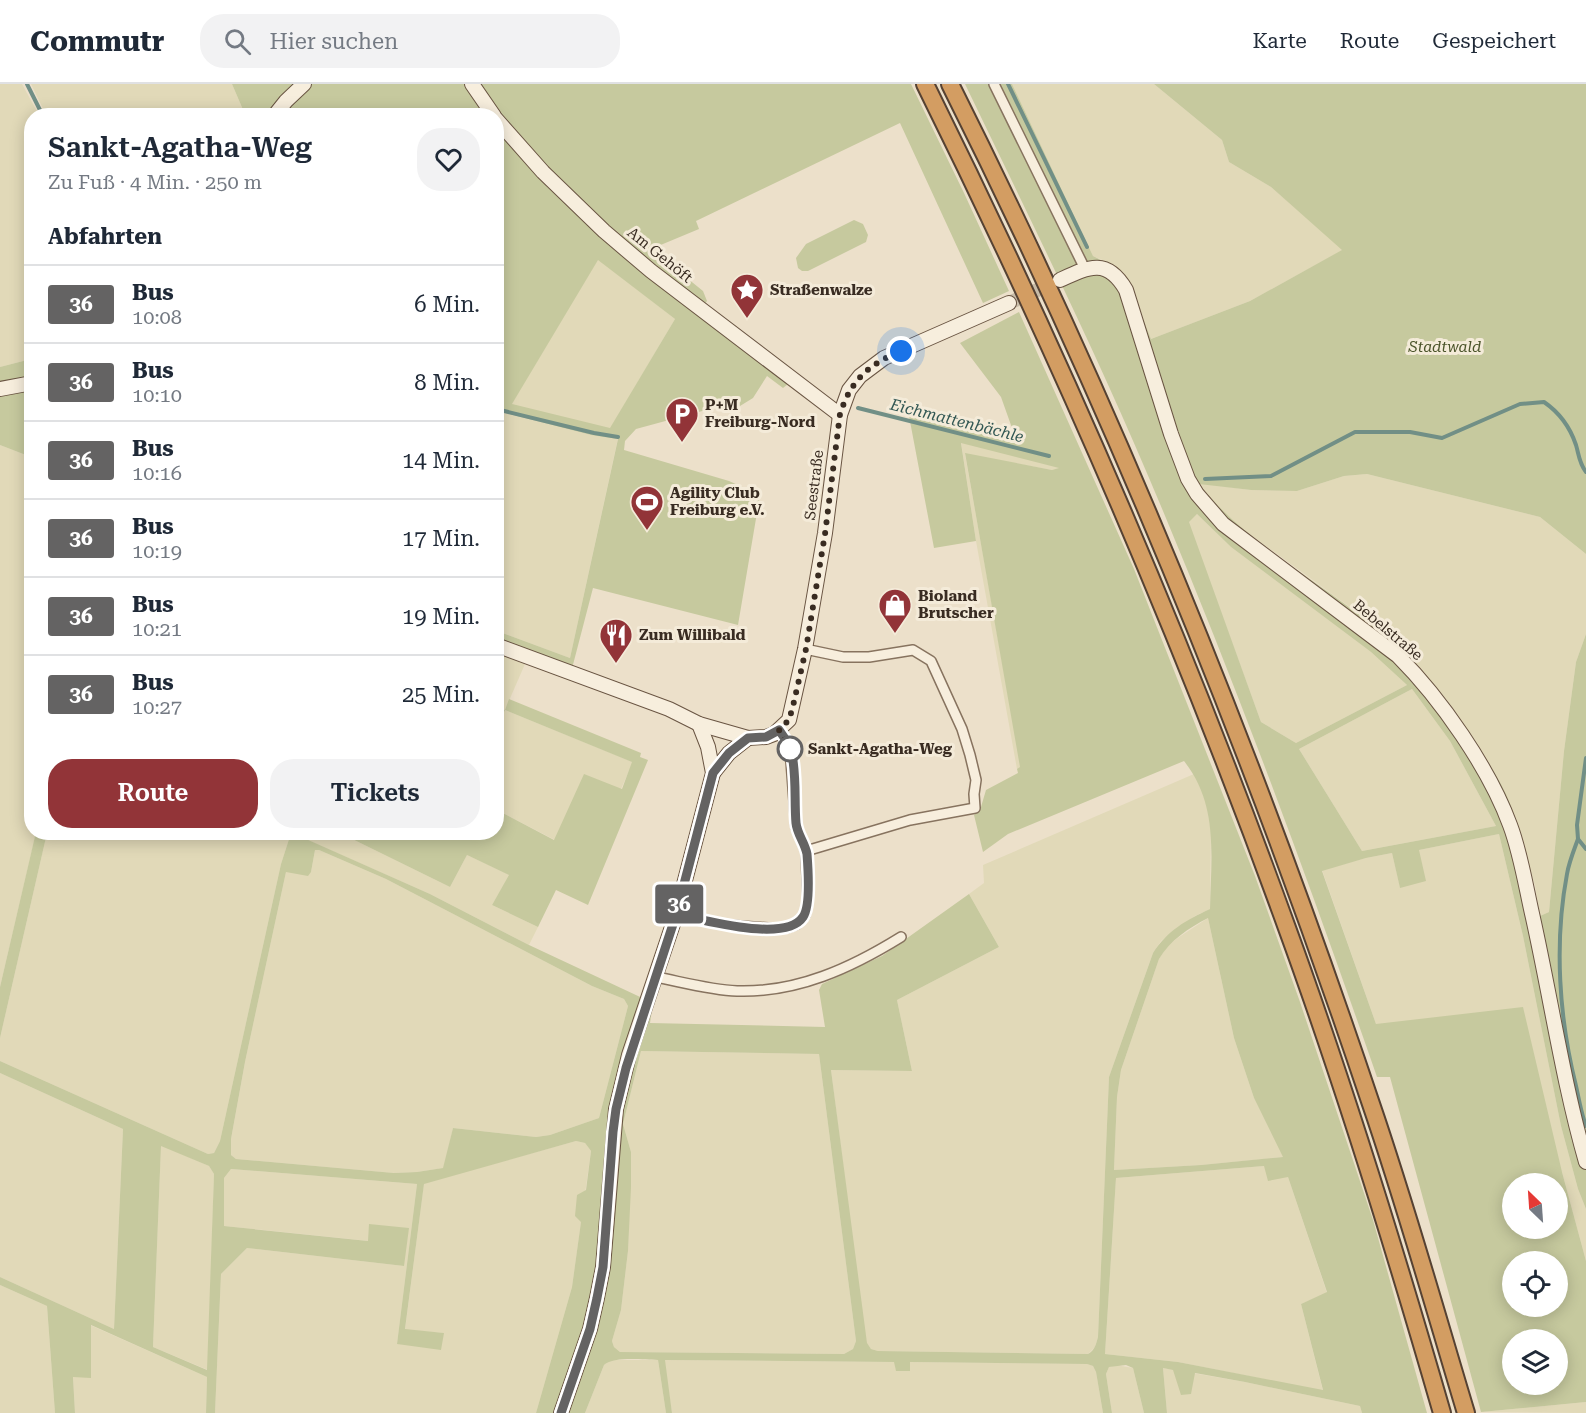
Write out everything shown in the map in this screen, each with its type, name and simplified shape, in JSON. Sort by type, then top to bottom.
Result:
[{"type":"highway","points":[[925,84],[1000,238],[1078,409],[1181,652],[1236,791],[1287,928],[1352,1117],[1442,1413]]},
{"type":"highway","points":[[950,84],[1057,306],[1130,470],[1257,783],[1372,1107],[1466,1413]]},
{"type":"street","points":[[280,108],[304,84]]},
{"type":"street","name":"Am Gehöft","points":[[472,84],[489,108]]},
{"type":"street","points":[[994,84],[1085,268],[1060,280]]},
{"type":"street","name":"Am Gehöft","points":[[504,127],[543,172],[604,231],[651,271],[820,398],[831,410],[840,414]]},
{"type":"street","name":"Bebelstraße","points":[[1085,268],[1096,267],[1109,270],[1120,278],[1126,290],[1184,470],[1197,494],[1208,508],[1223,524],[1398,656],[1421,680],[1466,742],[1487,777],[1511,827],[1540,951],[1572,1112],[1586,1162]]},
{"type":"street","name":"Seestraße","points":[[779,730],[789,720],[806,649],[825,534],[840,414],[845,397],[860,376],[884,358],[1009,303]]},
{"type":"street","points":[[0,389],[24,384]]},
{"type":"street","points":[[820,398],[845,397]]},
{"type":"street","points":[[504,648],[669,709],[699,724],[748,738],[766,737],[779,730],[790,748],[796,827],[807,852],[808,900],[805,915],[797,924],[786,928],[752,928],[676,915]]},
{"type":"street","points":[[806,649],[843,657],[869,657],[914,650],[922,654],[931,661],[962,729],[976,780],[975,808],[910,820],[807,852]]},
{"type":"street","points":[[699,724],[708,747],[713,773]]},
{"type":"street","points":[[561,1413],[590,1329],[603,1267],[616,1109],[629,1054],[676,915],[713,773],[729,753],[748,738]]},
{"type":"street","points":[[656,977],[736,991],[792,985],[854,965],[901,938]]},
{"type":"shaded area","points":[[0,84],[22,84],[35,108],[24,108],[24,361],[0,367]]},
{"type":"shaded area","points":[[31,84],[232,84],[242,108],[43,108]]},
{"type":"shaded area","points":[[1012,84],[1154,84],[1222,140],[1229,162],[1271,187],[1343,250],[1250,301],[1151,339],[1127,278],[1107,262],[1093,256]]},
{"type":"shaded area","points":[[598,259],[675,319],[610,429],[511,405]]},
{"type":"shaded area","points":[[504,413],[591,435],[618,438],[570,658],[504,634]]},
{"type":"shaded area","points":[[961,442],[1061,468],[1052,470],[965,454],[1021,768],[1017,769],[976,541]]},
{"type":"shaded area","points":[[0,445],[24,454],[24,840],[34,840],[0,987]]},
{"type":"shaded area","points":[[1367,474],[1540,517],[1586,554],[1586,634],[1576,662],[1564,751],[1549,912],[1540,916],[1535,886],[1511,806],[1498,778],[1446,699],[1397,645],[1354,610],[1241,528],[1214,503],[1198,483],[1251,490],[1297,491],[1344,476]]},
{"type":"shaded area","points":[[1197,514],[1231,547],[1371,652],[1407,685],[1296,743],[1261,722],[1188,522]]},
{"type":"shaded area","points":[[504,656],[525,664],[504,710]]},
{"type":"shaded area","points":[[1412,689],[1450,741],[1496,826],[1362,851],[1299,749]]},
{"type":"shaded area","points":[[505,710],[633,762],[621,789],[561,826],[555,840],[504,814]]},
{"type":"shaded area","points":[[1194,774],[1205,796],[1211,831],[1210,909],[1195,916],[1161,941],[1153,953],[1109,1077],[1098,1337],[1095,1347],[1088,1354],[878,1351],[871,1349],[867,1344],[863,1322],[831,1070],[912,1071],[897,1000],[999,947],[969,894],[984,883],[983,865]]},
{"type":"shaded area","points":[[1499,834],[1523,936],[1561,1126],[1578,1189],[1586,1209],[1586,1261],[1568,1194],[1568,1173],[1562,1173],[1376,1024],[1322,870],[1392,853],[1400,887],[1419,850]]},
{"type":"shaded area","points":[[45,840],[289,840],[281,864],[220,1141],[214,1153],[208,1154],[0,1061],[0,1038]]},
{"type":"shaded area","points":[[307,840],[354,840],[450,887],[467,855],[510,875],[492,905],[538,927],[529,945],[430,894]]},
{"type":"shaded area","points":[[315,850],[386,879],[592,986],[624,999],[628,1006],[599,1118],[550,1135],[536,1137],[453,1128],[444,1168],[417,1172],[394,1173],[236,1159],[231,1155],[231,1139],[245,1062],[286,872],[311,872]]},
{"type":"shaded area","points":[[1208,918],[1234,1038],[1254,1098],[1284,1157],[1114,1170],[1117,1097],[1121,1070],[1159,959],[1176,939]]},
{"type":"shaded area","points":[[641,1051],[819,1054],[856,1341],[853,1349],[844,1354],[620,1352],[614,1347],[612,1341],[621,1310],[628,1251],[631,1152],[623,1124]]},
{"type":"shaded area","points":[[0,1073],[123,1129],[114,1329],[0,1277]]},
{"type":"shaded area","points":[[576,1141],[585,1143],[591,1151],[572,1287],[536,1413],[215,1413],[221,1274],[247,1248],[404,1266],[369,1224],[369,1241],[224,1226],[224,1178],[231,1169],[417,1184],[397,1344],[444,1333],[405,1330],[424,1183]]},
{"type":"shaded area","points":[[161,1145],[209,1166],[214,1174],[208,1370],[153,1347]]},
{"type":"shaded area","points":[[1264,1166],[1288,1177],[1327,1293],[1301,1304],[1323,1391],[1178,1362],[1105,1354],[1116,1178]]},
{"type":"shaded area","points":[[0,1285],[47,1306],[55,1413],[0,1413]]},
{"type":"shaded area","points":[[90,1325],[207,1377],[206,1413],[75,1413],[73,1376],[91,1377]]},
{"type":"shaded area","points":[[658,1360],[666,1413],[585,1413],[604,1365],[608,1361]]},
{"type":"shaded area","points":[[664,1360],[895,1362],[896,1370],[910,1362],[1087,1364],[1093,1366],[1096,1372],[1103,1413],[672,1413]]},
{"type":"shaded area","points":[[1116,1365],[1133,1368],[1144,1413],[1112,1413],[1106,1374],[1109,1367]]},
{"type":"shaded area","points":[[1163,1368],[1360,1406],[1362,1413],[1167,1413]]},
{"type":"shaded area","points":[[1586,1402],[1586,1413],[1481,1412]]},
{"type":"green space","points":[[232,84],[911,84],[1009,291],[983,303],[900,123],[696,221],[699,229],[651,249],[703,291],[707,301],[701,309],[788,384],[783,388],[767,376],[753,398],[740,406],[728,404],[636,429],[625,441],[624,450],[729,481],[760,495],[738,625],[593,588],[569,680],[504,656],[504,634],[570,658],[618,439],[591,435],[504,413],[504,108],[242,108]],"holes":[[[598,260],[675,319],[610,428],[512,404]]]},
{"type":"green space","name":"Stadtwald","points":[[965,84],[1012,84],[1093,256],[1117,268],[1127,278],[1151,339],[1250,301],[1342,250],[1271,187],[1229,162],[1222,140],[1154,84],[1586,84],[1586,554],[1540,517],[1367,474],[1344,476],[1297,491],[1251,490],[1199,484],[1215,503],[1252,536],[1387,636],[1433,683],[1484,755],[1507,797],[1524,847],[1540,916],[1549,912],[1564,751],[1576,662],[1586,634],[1586,1209],[1578,1189],[1561,1126],[1523,936],[1499,834],[1419,850],[1426,881],[1400,888],[1392,853],[1322,871],[1376,1024],[1523,1007],[1562,1173],[1502,1173],[1502,1239],[1568,1239],[1568,1194],[1586,1261],[1586,1402],[1481,1412],[1390,1077],[1377,1077],[1248,722],[1140,457],[1067,296]],"holes":[[[1197,514],[1231,547],[1371,652],[1407,685],[1296,743],[1261,722],[1189,522]],[[1412,689],[1450,741],[1496,826],[1362,851],[1299,749]]]},
{"type":"green space","points":[[854,220],[863,224],[868,235],[866,242],[808,271],[798,268],[796,258],[806,244]]},
{"type":"green space","points":[[1019,312],[1134,569],[1255,876],[1373,1220],[1427,1413],[1362,1413],[1360,1406],[1195,1373],[1191,1394],[1181,1395],[1173,1370],[1163,1368],[1167,1413],[1144,1413],[1133,1368],[1126,1365],[1109,1367],[1106,1374],[1112,1413],[1103,1413],[1096,1372],[1093,1366],[1087,1364],[910,1362],[910,1371],[896,1371],[894,1362],[665,1360],[672,1413],[666,1413],[658,1360],[630,1359],[615,1360],[604,1365],[585,1413],[536,1413],[572,1287],[581,1222],[575,1216],[577,1195],[586,1190],[591,1151],[585,1143],[576,1141],[424,1184],[405,1329],[444,1333],[441,1350],[397,1344],[417,1184],[231,1169],[224,1178],[224,1226],[368,1241],[369,1224],[409,1228],[404,1266],[247,1248],[221,1274],[215,1413],[206,1413],[207,1377],[91,1325],[91,1378],[73,1377],[75,1413],[55,1413],[47,1306],[0,1285],[0,1277],[114,1329],[123,1129],[0,1073],[0,1061],[208,1154],[214,1153],[220,1141],[281,864],[289,840],[308,840],[430,894],[529,945],[653,1003],[650,1023],[825,1027],[819,990],[822,984],[882,956],[969,894],[999,947],[897,1000],[912,1071],[831,1070],[867,1343],[871,1349],[878,1351],[1088,1354],[1092,1351],[1098,1337],[1109,1077],[1153,953],[1164,938],[1178,927],[1210,909],[1210,832],[1203,795],[1184,761],[1008,834],[983,852],[974,815],[981,807],[986,790],[1018,773],[1017,769],[1020,767],[965,453],[1052,470],[1059,468],[961,443],[976,541],[934,548],[909,416],[1017,442],[1001,397],[960,343]],"holes":[[[315,850],[386,879],[592,986],[624,999],[628,1006],[599,1118],[550,1135],[536,1137],[453,1128],[443,1168],[417,1172],[394,1173],[236,1159],[231,1155],[231,1139],[245,1062],[286,872],[308,876],[311,872]],[[1208,918],[1234,1038],[1254,1098],[1283,1157],[1114,1170],[1117,1097],[1121,1070],[1159,959],[1174,940]],[[641,1051],[819,1054],[856,1341],[853,1349],[844,1354],[620,1352],[614,1347],[612,1341],[621,1310],[628,1251],[631,1187],[631,1152],[623,1124]],[[161,1146],[209,1166],[214,1174],[207,1370],[153,1347]],[[1264,1166],[1268,1181],[1288,1177],[1327,1292],[1301,1304],[1323,1390],[1178,1362],[1105,1354],[1116,1178]]]},
{"type":"green space","points":[[24,361],[24,454],[0,445],[0,367]]},
{"type":"green space","points":[[509,699],[641,753],[640,757],[648,760],[588,905],[556,890],[538,927],[492,905],[509,875],[467,855],[450,887],[354,840],[504,840],[504,814],[554,840],[584,774],[622,789],[632,762],[505,710]]},
{"type":"green space","points":[[34,840],[45,840],[0,1038],[0,987]]},
{"type":"waterway","name":"Eichmattenbächle","points":[[27,84],[39,108]]},
{"type":"waterway","points":[[1008,84],[1087,247]]},
{"type":"waterway","name":"Eichmattenbächle","points":[[1205,479],[1271,476],[1355,432],[1410,432],[1442,438],[1520,404],[1544,402],[1560,416],[1571,432],[1586,472]]},
{"type":"waterway","name":"Eichmattenbächle","points":[[858,408],[1049,456]]},
{"type":"waterway","name":"Eichmattenbächle","points":[[504,411],[618,437]]},
{"type":"waterway","points":[[1586,758],[1577,825],[1578,839],[1586,849]]},
{"type":"waterway","points":[[1578,839],[1568,870],[1563,900],[1560,980],[1570,1060],[1586,1126]]},
{"type":"tunnel","points":[[1009,303],[1055,282]]},
{"type":"bus line","name":"36","points":[[561,1413],[590,1329],[603,1267],[613,1132],[629,1054],[676,915],[713,773],[729,753],[748,738],[766,737],[779,730],[790,748],[796,827],[807,852],[808,900],[805,915],[797,924],[786,928],[752,928],[693,918]]},
{"type":"place","name":"Straßenwalze","points":[[747,319]]},
{"type":"place","name":"P+M Freiburg-Nord","points":[[682,443]]},
{"type":"place","name":"Agility Club Freiburg e.V.","points":[[647,531]]},
{"type":"place","name":"Bioland Brutscher","points":[[895,634]]},
{"type":"place","name":"Zum Willibald","points":[[616,664]]},
{"type":"place","name":"Sankt-Agatha-Weg","points":[[790,749]]},
{"type":"route","points":[[790,749],[779,730],[789,720],[806,649],[825,534],[840,414],[845,397],[860,376],[874,364],[901,351]]}]
